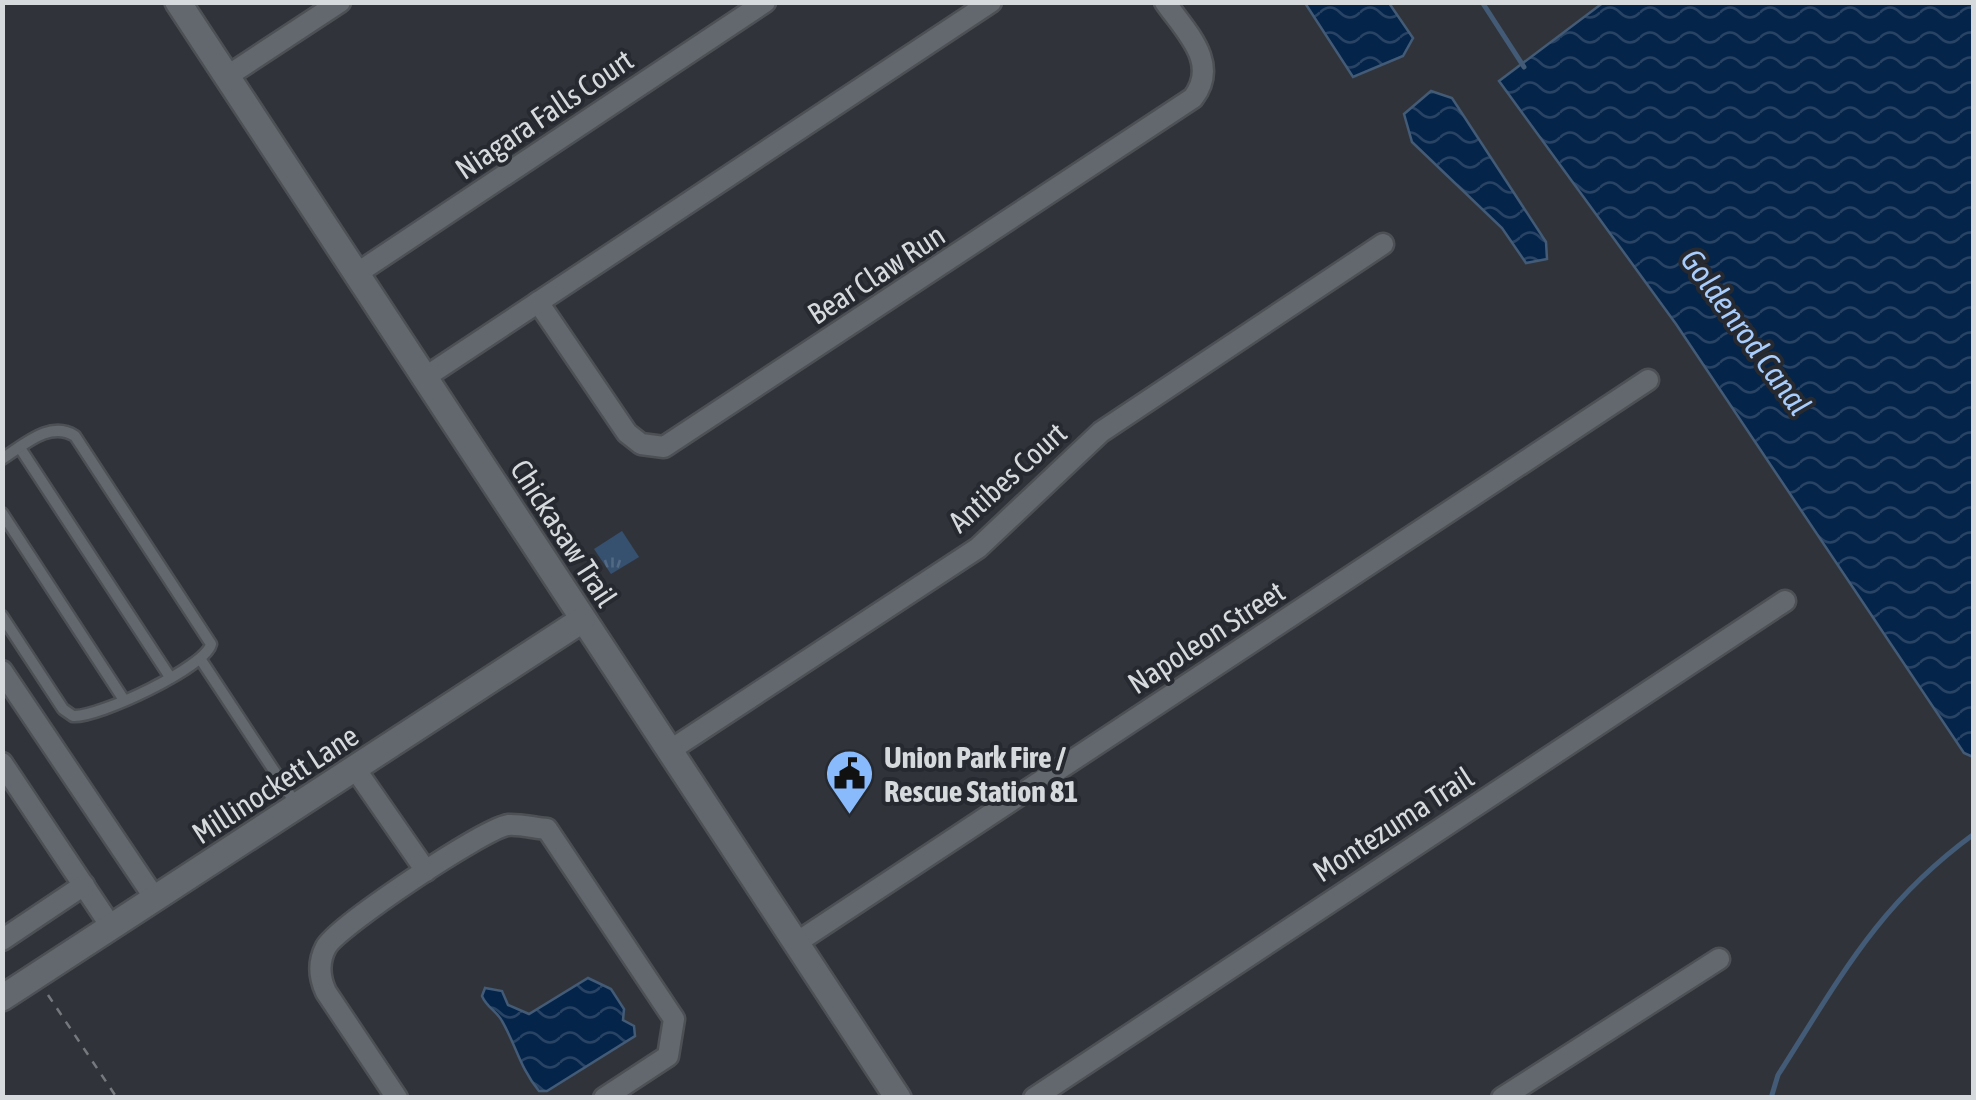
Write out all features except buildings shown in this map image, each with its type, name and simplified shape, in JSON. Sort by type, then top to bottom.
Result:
[{"type":"street","name":"Chickasaw Trail","points":[[178,2],[898,1098]]},
{"type":"street","points":[[226,77],[340,2]]},
{"type":"street","name":"Niagara Falls Court","points":[[356,274],[765,2]]},
{"type":"street","points":[[424,378],[992,2]]},
{"type":"street","name":"Bear Claw Run","points":[[538,302],[628,433],[640,444],[664,446],[1193,98],[1204,82],[1204,64],[1165,2]]},
{"type":"street","name":"Antibes Court","points":[[669,750],[978,548],[1101,432],[1384,244]]},
{"type":"street","name":"Napoleon Street","points":[[796,943],[1648,380]]},
{"type":"street","name":"Montezuma Trail","points":[[1034,1098],[1785,601]]},
{"type":"street","name":"Millinockett Lane","points":[[2,998],[582,620]]},
{"type":"street","points":[[2,671],[156,900]]},
{"type":"street","points":[[2,763],[112,928]]},
{"type":"street","points":[[356,770],[426,871]]},
{"type":"street","points":[[397,1098],[326,992],[320,964],[332,938],[426,871],[506,825],[547,829],[674,1018],[668,1056],[604,1098]]},
{"type":"street","points":[[2,940],[84,885]]},
{"type":"street","points":[[1502,1098],[1719,959]]},
{"type":"lane","points":[[2,459],[57,429],[75,436],[206,630],[211,644],[201,660],[84,717],[63,709],[2,616]]},
{"type":"lane","points":[[20,448],[170,677]]},
{"type":"lane","points":[[2,513],[124,700]]},
{"type":"lane","points":[[201,660],[298,807]]},
{"type":"path","points":[[36,977],[117,1098]]},
{"type":"green space","points":[[622,531],[639,557],[611,574],[594,549]]},
{"type":"water","points":[[1604,2],[1973,3],[1973,757],[1964,753],[1676,324],[1499,81]]},
{"type":"water","points":[[1305,3],[1389,3],[1413,38],[1403,56],[1353,77]]},
{"type":"water","points":[[1431,91],[1452,98],[1546,242],[1547,259],[1526,263],[1502,228],[1412,142],[1404,114]]},
{"type":"water","points":[[588,978],[611,989],[624,1009],[623,1020],[634,1026],[635,1036],[547,1091],[539,1091],[502,1021],[484,1000],[485,988],[502,991],[508,1005],[529,1014]]},
{"type":"waterway","name":"Goldenrod Canal","points":[[1482,2],[1524,67]]},
{"type":"waterway","name":"Goldenrod Canal","points":[[1771,1098],[1778,1075],[1863,944],[1912,888],[1974,834]]},
{"type":"place","name":"Union Park Fire / Rescue Station 81","points":[[849,816]]}]
